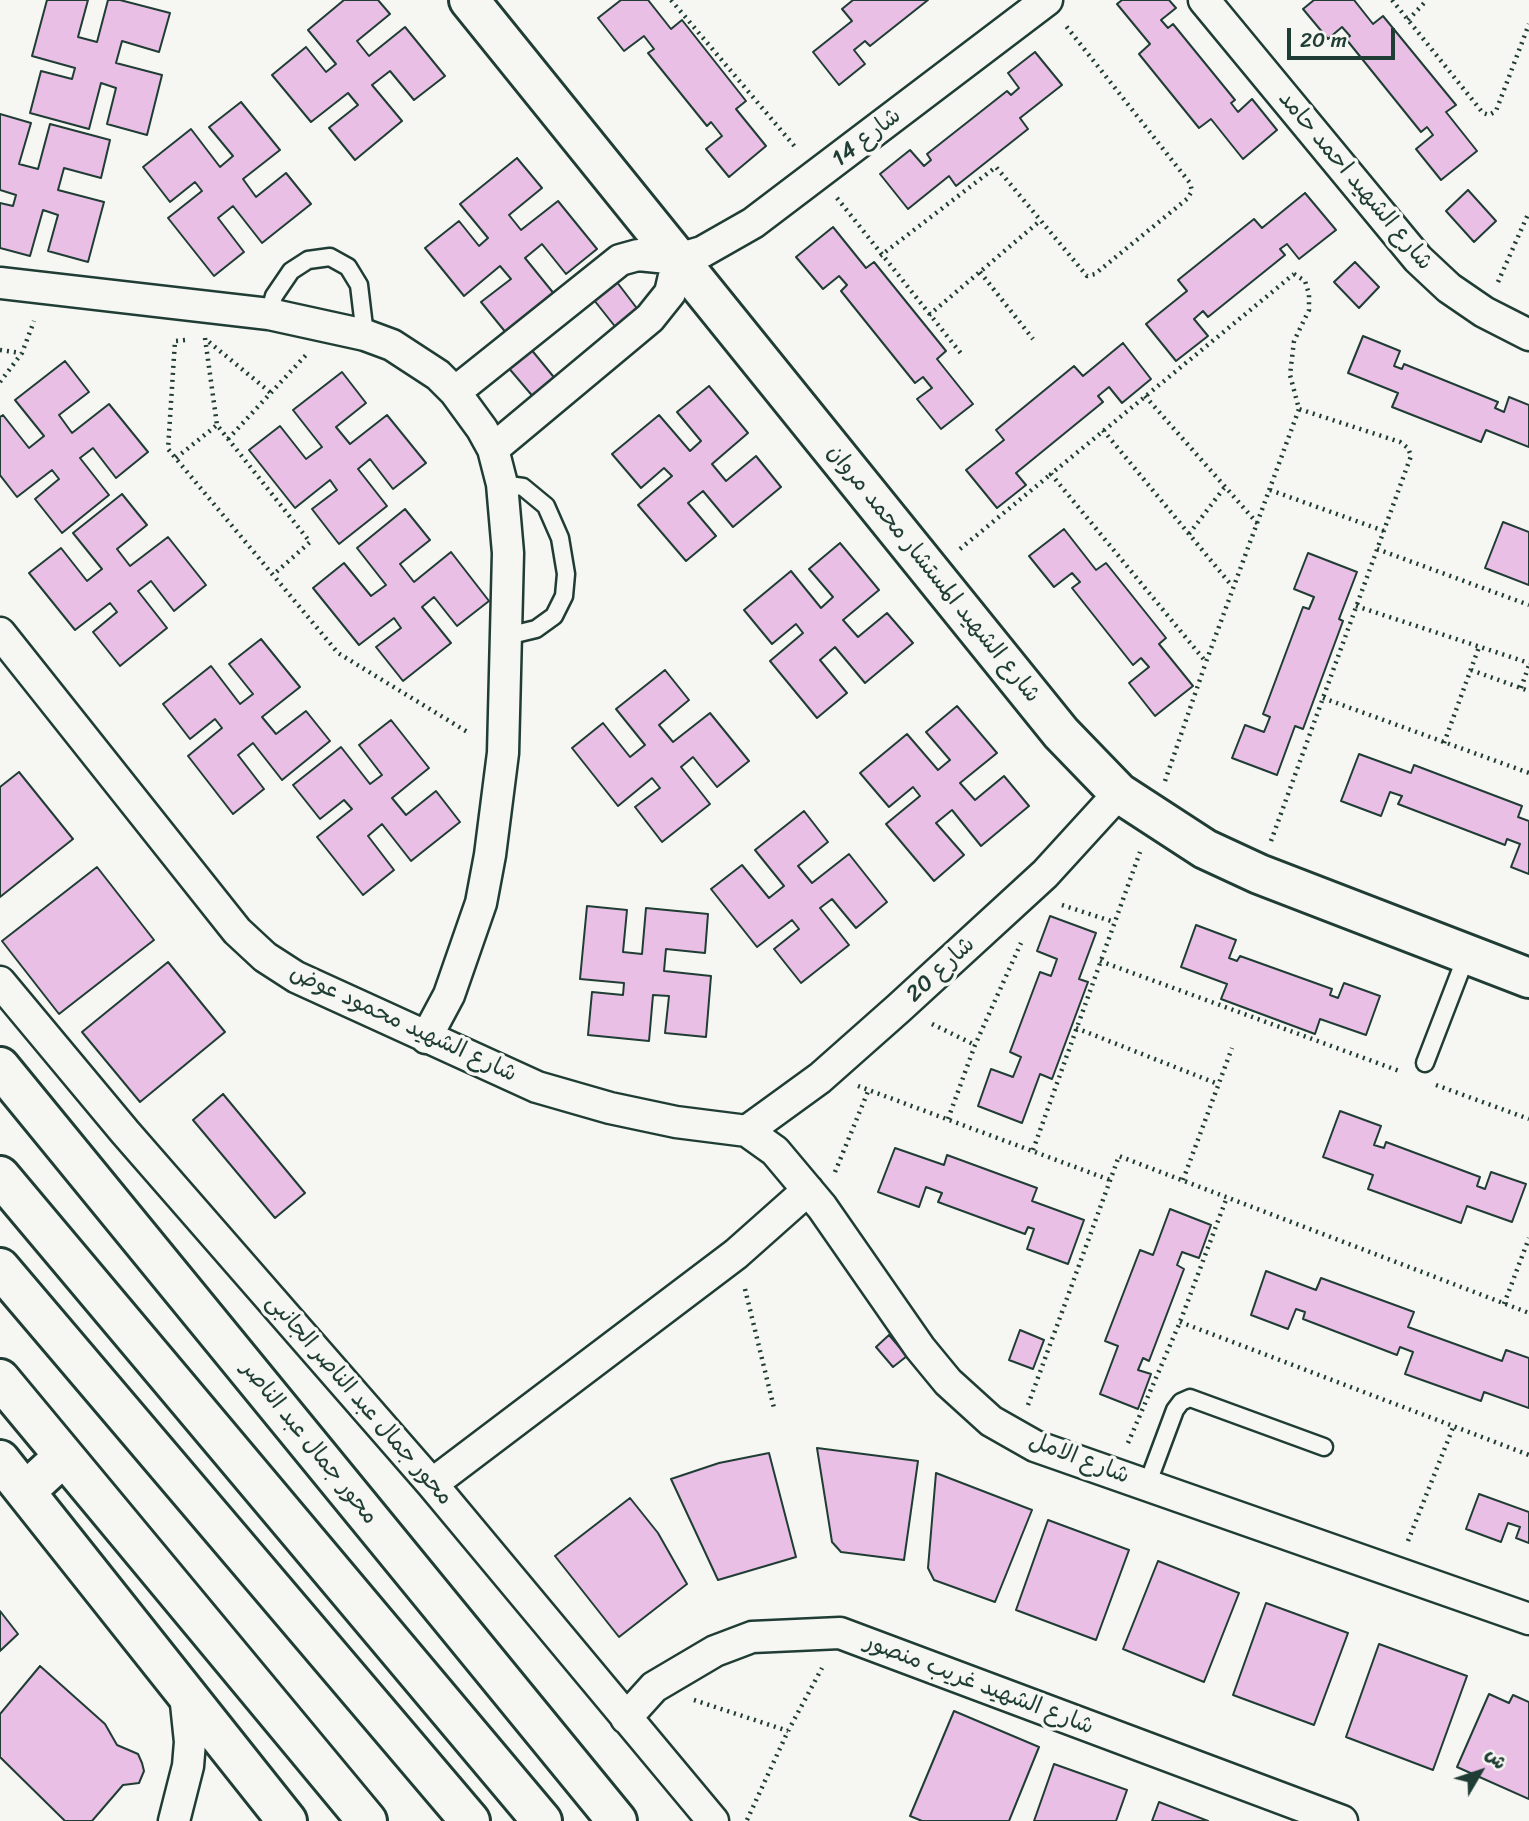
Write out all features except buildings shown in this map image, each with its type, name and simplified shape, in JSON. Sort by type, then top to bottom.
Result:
[{"type":"main road","name":"شارع الشهيد المستشار محمد مروان","points":[[469,0],[1061,733],[1119,793],[1205,849],[1259,874],[1529,978]]},
{"type":"main road","name":"محور جمال عبد الناصر","points":[[0,1067],[617,1821]]},
{"type":"main road","points":[[0,1176],[542,1821]]},
{"type":"main road","points":[[0,1268],[470,1821]]},
{"type":"main road","points":[[0,1379],[367,1821]]},
{"type":"main road","points":[[26,1491],[63,1457]]},
{"type":"main road","points":[[0,1460],[286,1821]]},
{"type":"street","name":"شارع 14","points":[[678,259],[728,239],[819,175],[1046,0]]},
{"type":"street","name":"شارع الشهيد احمد حامد","points":[[1204,0],[1418,259],[1449,288],[1484,312],[1529,335]]},
{"type":"street","points":[[455,391],[620,260],[638,255],[678,259],[670,293],[650,318],[493,449]]},
{"type":"street","points":[[0,283],[269,314],[365,335],[418,360],[455,391],[482,429],[493,449],[502,484],[509,553],[503,753],[481,903],[449,995],[426,1038]]},
{"type":"street","name":"شارع الشهيد محمود عوض","points":[[0,633],[237,931],[265,957],[296,977],[537,1087],[598,1105],[676,1122],[747,1130]]},
{"type":"street","name":"شارع 20","points":[[747,1130],[820,1078],[900,1008],[1045,873],[1119,793]]},
{"type":"street","name":"محور جمال عبد الناصر الجانبى","points":[[0,982],[125,1132],[432,1484],[713,1821]]},
{"type":"street","name":"شارع الامل","points":[[747,1130],[775,1152],[815,1198],[920,1348],[948,1382],[991,1421],[1035,1446],[1529,1619]]},
{"type":"street","points":[[432,1484],[736,1254],[815,1198]]},
{"type":"street","name":"شارع الشهيد غريب منصور","points":[[626,1718],[654,1687],[715,1651],[752,1637],[840,1633],[1342,1821]]},
{"type":"street","points":[[174,1821],[188,1766],[185,1694]]},
{"type":"lane","points":[[269,314],[274,296],[291,271],[308,260],[330,257],[348,267],[359,285],[365,335]]},
{"type":"lane","points":[[502,484],[523,487],[546,506],[560,538],[566,574],[564,596],[554,616],[536,629],[507,636]]},
{"type":"lane","points":[[1425,1063],[1467,954]]},
{"type":"lane","points":[[1147,1485],[1175,1410],[1181,1402],[1191,1398],[1324,1447]]},
{"type":"path","points":[[671,0],[819,175],[880,256],[963,356]]},
{"type":"path","points":[[880,256],[996,167],[1087,275],[1095,274],[1192,191],[1191,183],[1046,0]]},
{"type":"path","points":[[1392,0],[1483,113],[1489,115],[1496,111],[1529,24]]},
{"type":"path","points":[[1408,20],[1427,0]]},
{"type":"path","points":[[1484,312],[1529,212]]},
{"type":"path","points":[[929,315],[1041,220]]},
{"type":"path","points":[[980,272],[1033,339]]},
{"type":"path","points":[[931,572],[1294,274],[1305,281],[1309,294],[1309,310],[1294,341],[1290,374],[1299,409],[1258,524],[1232,587],[1153,817],[1033,1150]]},
{"type":"path","points":[[0,382],[22,353],[44,290]]},
{"type":"path","points":[[195,304],[205,339],[217,425],[310,542],[273,575]]},
{"type":"path","points":[[271,393],[205,339],[175,341],[168,449],[338,653],[503,753]]},
{"type":"path","points":[[228,439],[316,345]]},
{"type":"path","points":[[0,350],[22,353]]},
{"type":"path","points":[[1145,396],[1258,524]]},
{"type":"path","points":[[1259,874],[1411,456],[1408,448],[1299,409]]},
{"type":"path","points":[[176,458],[217,425]]},
{"type":"path","points":[[1103,430],[1232,587]]},
{"type":"path","points":[[1051,474],[1206,662]]},
{"type":"path","points":[[1189,534],[1224,488]]},
{"type":"path","points":[[1270,490],[1384,530]]},
{"type":"path","points":[[1377,549],[1529,605]]},
{"type":"path","points":[[1356,606],[1529,664],[1521,688]]},
{"type":"path","points":[[1444,743],[1479,647]]},
{"type":"path","points":[[1471,670],[1529,691]]},
{"type":"path","points":[[1322,698],[1529,773]]},
{"type":"path","points":[[1045,873],[1042,898],[1114,922]]},
{"type":"path","points":[[948,1119],[975,1045],[1025,935]]},
{"type":"path","points":[[1100,961],[1412,1076]]},
{"type":"path","points":[[900,1008],[975,1045]]},
{"type":"path","points":[[1076,1028],[1218,1084]]},
{"type":"path","points":[[1183,1180],[1232,1048]]},
{"type":"path","points":[[820,1078],[869,1089],[1110,1180]]},
{"type":"path","points":[[1425,1081],[1529,1119]]},
{"type":"path","points":[[815,1198],[869,1089]]},
{"type":"path","points":[[1017,1435],[1119,1156],[1529,1313]]},
{"type":"path","points":[[1115,1474],[1180,1322],[1227,1197]]},
{"type":"path","points":[[1504,1304],[1529,1238]]},
{"type":"path","points":[[736,1254],[774,1408]]},
{"type":"path","points":[[1180,1322],[1529,1455]]},
{"type":"path","points":[[1396,1572],[1454,1425]]},
{"type":"path","points":[[747,1821],[788,1731],[840,1633]]},
{"type":"path","points":[[654,1687],[788,1731]]}]
